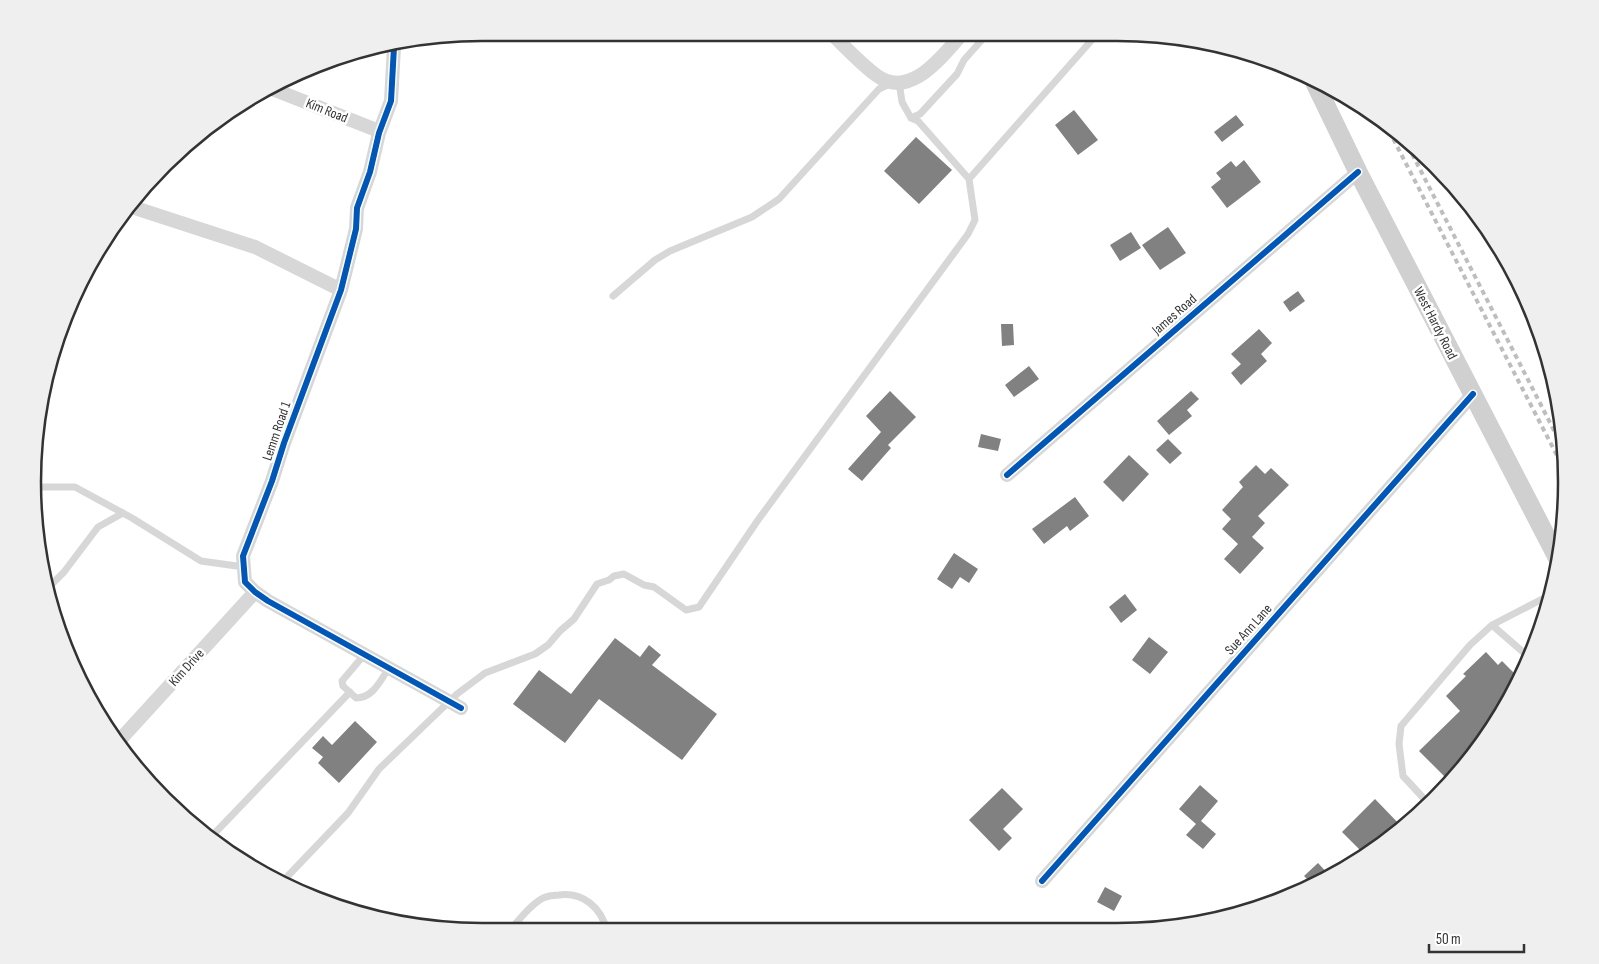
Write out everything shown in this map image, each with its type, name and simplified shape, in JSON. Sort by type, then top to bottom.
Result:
[{"type":"main road","name":"West Hardy Road","points":[[1319,90],[1358,172],[1553,548]]},
{"type":"street","points":[[839,41],[876,75],[905,83],[916,79],[936,63],[956,41]]},
{"type":"street","name":"Lemm Road 1","points":[[255,592],[245,582],[243,556],[341,290],[356,229],[357,208],[370,172],[379,131],[391,102],[394,50]]},
{"type":"street","name":"Kim Road","points":[[279,91],[379,131]]},
{"type":"street","name":"James Road","points":[[1006,475],[1358,172]]},
{"type":"street","points":[[137,208],[255,247],[341,290]]},
{"type":"street","name":"Sue Ann Lane","points":[[1042,881],[1473,394]]},
{"type":"street","points":[[255,592],[455,705]]},
{"type":"street","name":"Kim Drive","points":[[123,737],[255,592]]},
{"type":"lane","points":[[911,118],[920,114],[957,74],[964,60],[981,41]]},
{"type":"lane","points":[[969,179],[1091,41]]},
{"type":"lane","points":[[287,877],[348,813],[379,770],[455,705],[457,694],[485,673],[535,654],[548,645],[560,631],[574,620],[597,584],[614,576],[624,574],[644,585],[654,587],[686,610],[699,607],[764,513],[968,234],[975,220],[969,179],[918,121],[911,118],[902,102],[896,82],[879,89],[779,199],[752,217],[670,251],[656,260],[613,296]]},
{"type":"lane","points":[[41,487],[75,487],[123,513],[201,561],[244,567]]},
{"type":"lane","points":[[53,583],[64,572],[98,527],[123,513]]},
{"type":"lane","points":[[1424,799],[1403,776],[1399,744],[1400,726],[1470,645],[1492,625],[1542,599]]},
{"type":"lane","points":[[1492,625],[1523,652]]},
{"type":"lane","points":[[364,655],[342,681],[343,686],[356,698],[363,698],[373,692],[389,668]]},
{"type":"lane","points":[[215,833],[350,692]]},
{"type":"lane","points":[[516,923],[544,897],[571,894],[591,903],[605,923]]},
{"type":"building","points":[[1074,110],[1098,140],[1078,155],[1055,125]]},
{"type":"building","points":[[1236,115],[1244,125],[1222,142],[1214,132]]},
{"type":"building","points":[[916,137],[952,170],[919,204],[884,171]]},
{"type":"building","points":[[1244,160],[1261,182],[1227,208],[1211,187],[1221,179],[1216,173],[1231,161],[1236,167]]},
{"type":"building","points":[[1168,227],[1186,253],[1160,270],[1142,245]]},
{"type":"building","points":[[1131,232],[1141,248],[1120,261],[1110,245]]},
{"type":"building","points":[[1298,291],[1305,301],[1290,312],[1283,302]]},
{"type":"building","points":[[1001,324],[1013,324],[1014,345],[1002,346]]},
{"type":"building","points":[[1259,329],[1272,343],[1261,354],[1267,361],[1241,385],[1231,373],[1241,364],[1231,354]]},
{"type":"building","points":[[1029,366],[1039,379],[1014,397],[1005,385]]},
{"type":"building","points":[[890,391],[916,417],[888,445],[891,448],[862,481],[848,469],[881,432],[866,416]]},
{"type":"building","points":[[1191,391],[1199,399],[1187,410],[1192,416],[1169,435],[1157,421]]},
{"type":"building","points":[[981,434],[1001,439],[998,451],[978,447]]},
{"type":"building","points":[[1168,439],[1182,453],[1170,464],[1156,450]]},
{"type":"building","points":[[1129,455],[1149,474],[1123,502],[1103,482]]},
{"type":"building","points":[[1256,465],[1265,474],[1271,468],[1289,485],[1258,516],[1265,523],[1252,537],[1264,548],[1240,574],[1224,559],[1238,544],[1222,529],[1231,519],[1222,510],[1243,487],[1239,482]]},
{"type":"building","points":[[1075,497],[1089,516],[1070,531],[1067,526],[1044,544],[1032,529]]},
{"type":"building","points":[[954,553],[978,569],[969,583],[960,577],[952,589],[937,579]]},
{"type":"building","points":[[1125,594],[1137,610],[1121,623],[1109,607]]},
{"type":"building","points":[[1149,637],[1168,652],[1150,674],[1132,660]]},
{"type":"building","points":[[615,638],[640,657],[649,645],[661,655],[652,665],[717,714],[682,760],[599,699],[565,743],[513,704],[539,670],[571,694]]},
{"type":"building","points":[[1486,652],[1498,665],[1502,661],[1514,673],[1483,727],[1445,777],[1419,751],[1460,711],[1446,696],[1466,676],[1463,674]]},
{"type":"building","points":[[355,721],[377,742],[339,783],[318,763],[323,757],[312,748],[323,736],[332,745]]},
{"type":"building","points":[[1200,785],[1218,801],[1201,821],[1216,834],[1203,849],[1186,835],[1196,824],[1179,809]]},
{"type":"building","points":[[1002,788],[1023,809],[1003,829],[1012,838],[999,851],[969,820]]},
{"type":"building","points":[[1375,799],[1397,822],[1360,850],[1342,832]]},
{"type":"building","points":[[1318,863],[1325,870],[1307,879],[1304,876]]},
{"type":"building","points":[[1105,887],[1122,896],[1114,911],[1097,902]]},
{"type":"railway","points":[[1393,139],[1557,456]]},
{"type":"railway","points":[[1413,156],[1555,432]]},
{"type":"cycle path","points":[[394,50],[391,101],[379,133],[370,172],[357,208],[356,229],[341,290],[243,556],[245,582],[268,601],[461,708]]},
{"type":"cycle path","points":[[1007,475],[1358,172]]},
{"type":"cycle path","points":[[1042,881],[1473,394]]}]
